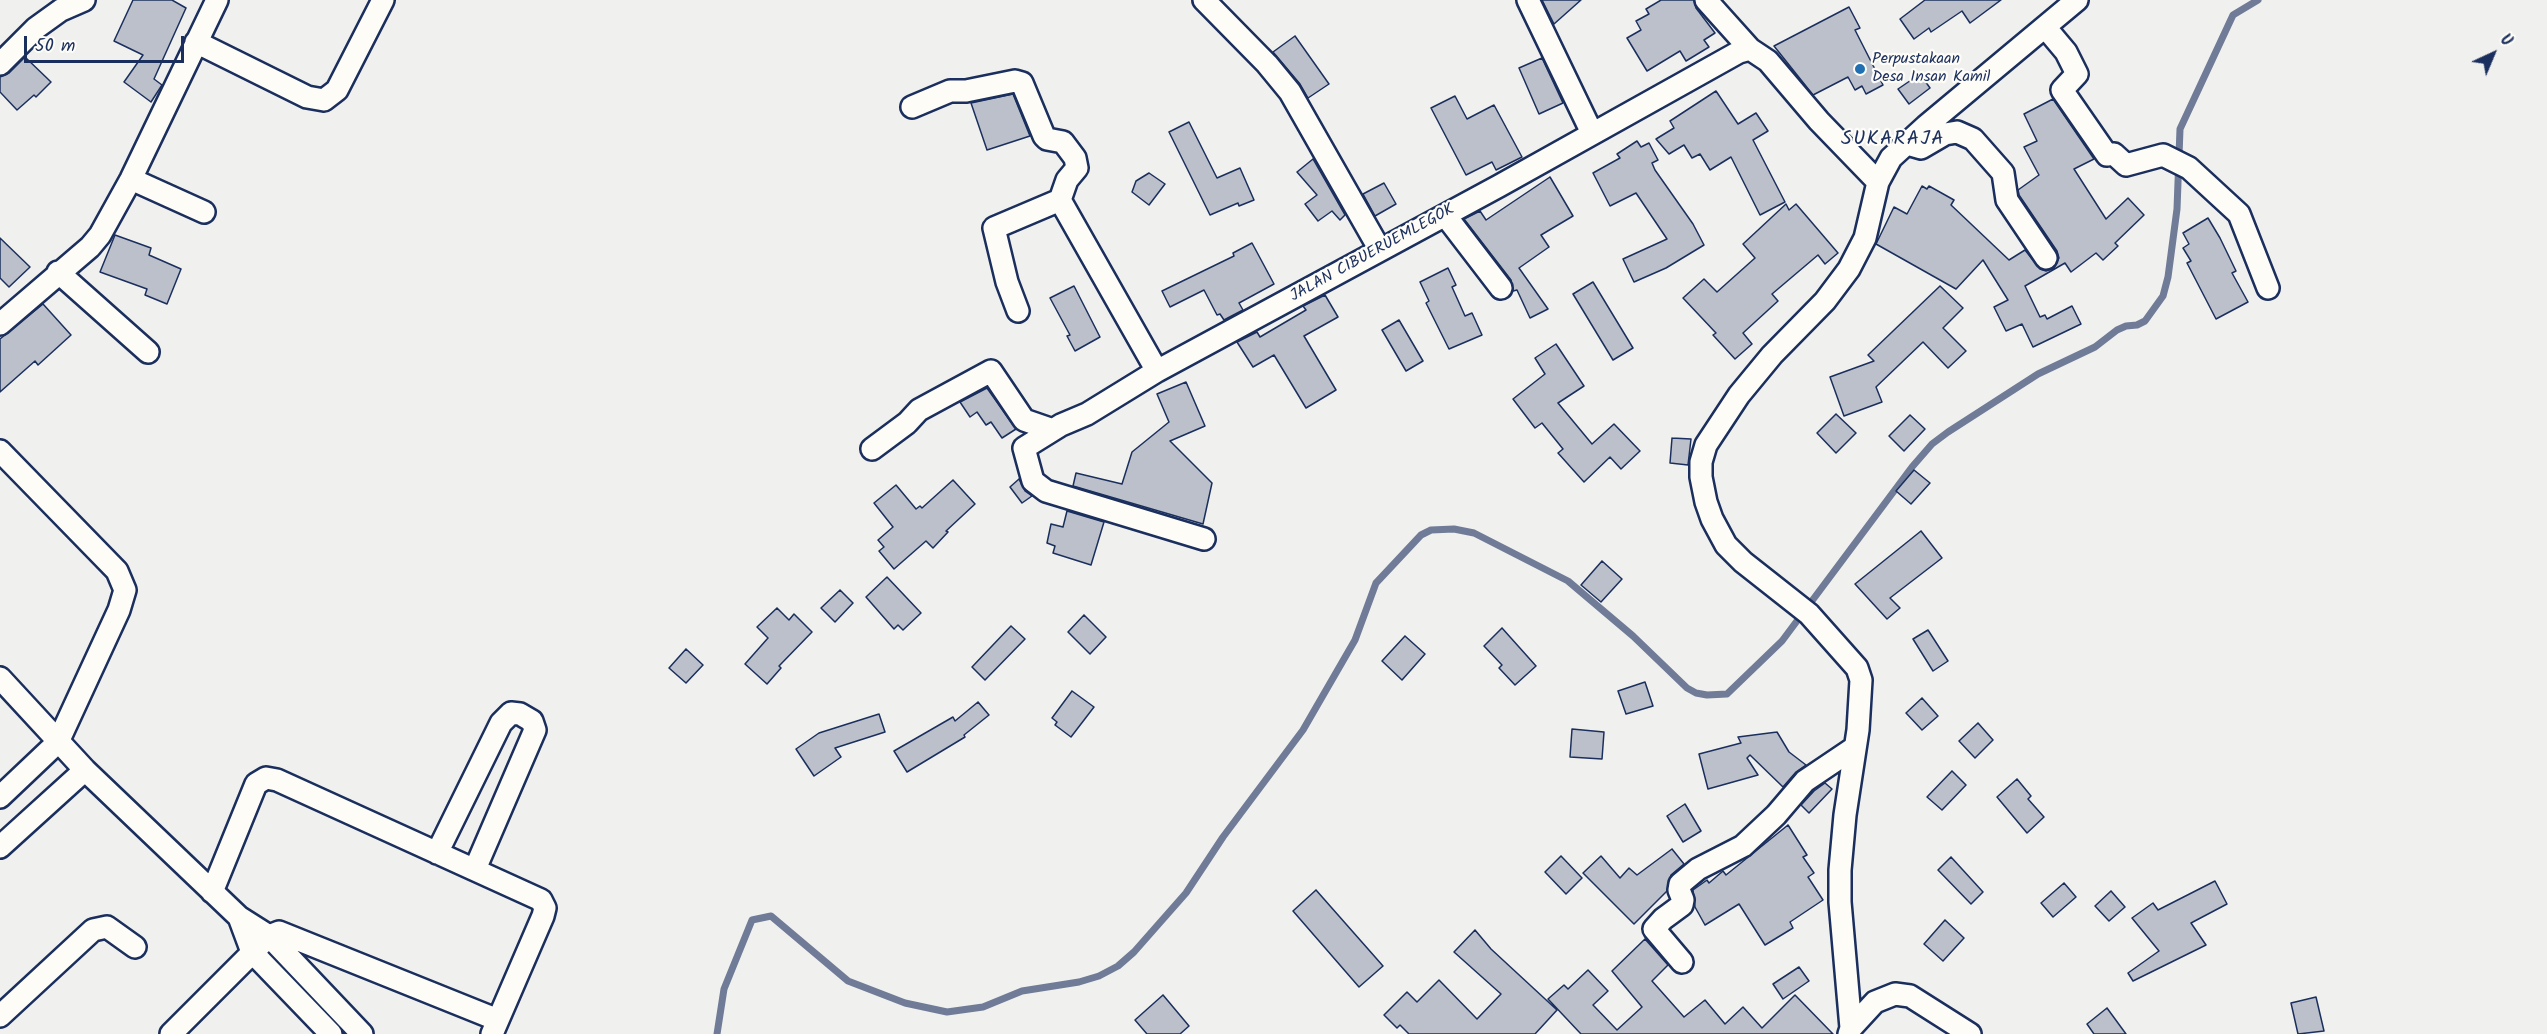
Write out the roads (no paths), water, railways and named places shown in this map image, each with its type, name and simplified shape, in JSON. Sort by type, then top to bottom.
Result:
[{"type":"street","points":[[0,64],[36,28],[61,10],[84,0]]},
{"type":"street","points":[[0,324],[90,247],[100,235],[131,179],[217,0]]},
{"type":"street","points":[[196,42],[307,98],[324,100],[337,90],[383,0]]},
{"type":"street","points":[[1204,0],[1267,64],[1290,92],[1380,250]]},
{"type":"street","points":[[1528,0],[1592,133]]},
{"type":"street","points":[[1706,0],[1750,49],[1768,61],[1819,121],[1878,182]]},
{"type":"street","points":[[1850,1031],[1840,902],[1840,870],[1858,730],[1861,680],[1857,668],[1802,608],[1743,562],[1717,531],[1706,502],[1701,477],[1701,462],[1706,445],[1738,395],[1772,355],[1825,301],[1849,269],[1865,238],[1878,182],[1891,158],[2077,0]]},
{"type":"street","points":[[2045,27],[2066,52],[2077,74],[2062,90],[2107,155],[2114,154],[2126,165],[2163,155],[2189,168],[2239,214],[2268,288]]},
{"type":"street","name":"JALAN CIBUERUEMLEGOK","points":[[1204,539],[1046,491],[1033,481],[1024,448],[1053,430],[1088,414],[1157,371],[1739,52],[1750,49]]},
{"type":"street","points":[[912,107],[950,91],[966,91],[1020,81],[1044,136],[1047,139],[1063,142],[1075,158],[1077,168],[1067,180],[1060,200],[994,228],[1006,282],[1018,311]]},
{"type":"street","points":[[1906,143],[1920,148],[1945,134],[1957,132],[1973,139],[2003,173],[2007,200],[2046,258]]},
{"type":"street","points":[[131,179],[204,212]]},
{"type":"street","points":[[1060,200],[1157,371]]},
{"type":"street","points":[[1445,215],[1501,288]]},
{"type":"street","points":[[58,273],[148,352]]},
{"type":"street","points":[[872,448],[907,423],[919,410],[991,371],[1024,420],[1053,430]]},
{"type":"street","points":[[0,451],[117,571],[124,590],[119,610],[58,742],[0,796]]},
{"type":"street","points":[[0,678],[85,770],[238,917],[269,936],[362,1034]]},
{"type":"street","points":[[437,853],[501,723],[511,714],[520,714],[532,721],[536,730],[475,869]]},
{"type":"street","points":[[1682,962],[1654,929],[1682,905],[1680,884],[1698,868],[1743,846],[1776,815],[1805,781],[1854,748]]},
{"type":"street","points":[[0,847],[85,770]]},
{"type":"street","points":[[171,1034],[252,952],[269,936],[279,932],[287,933],[495,1027],[544,908],[541,900],[475,869],[277,780],[266,778],[256,784],[212,892]]},
{"type":"street","points":[[238,917],[252,952],[331,1034]]},
{"type":"street","points":[[0,1016],[93,930],[107,927],[135,947]]},
{"type":"street","points":[[1850,1031],[1875,1002],[1895,994],[1910,996],[1970,1034]]},
{"type":"waterway","points":[[717,1034],[724,989],[752,920],[771,916],[848,981],[905,1003],[947,1012],[983,1007],[1022,991],[1079,982],[1099,976],[1118,966],[1134,952],[1186,893],[1223,837],[1303,730],[1355,640],[1376,583],[1421,535],[1431,530],[1454,529],[1474,533],[1568,581],[1633,636],[1687,688],[1707,695],[1727,694],[1782,641],[1912,467],[1932,444],[2038,374],[2095,347],[2117,330],[2145,321],[2163,296],[2168,277],[2177,209],[2180,129],[2233,15],[2258,0]]},
{"type":"place","name":"Perpustakaan Desa Insan Kamil","points":[[1860,69]]},
{"type":"district","name":"SUKARAJA","points":[[1893,141]]}]
